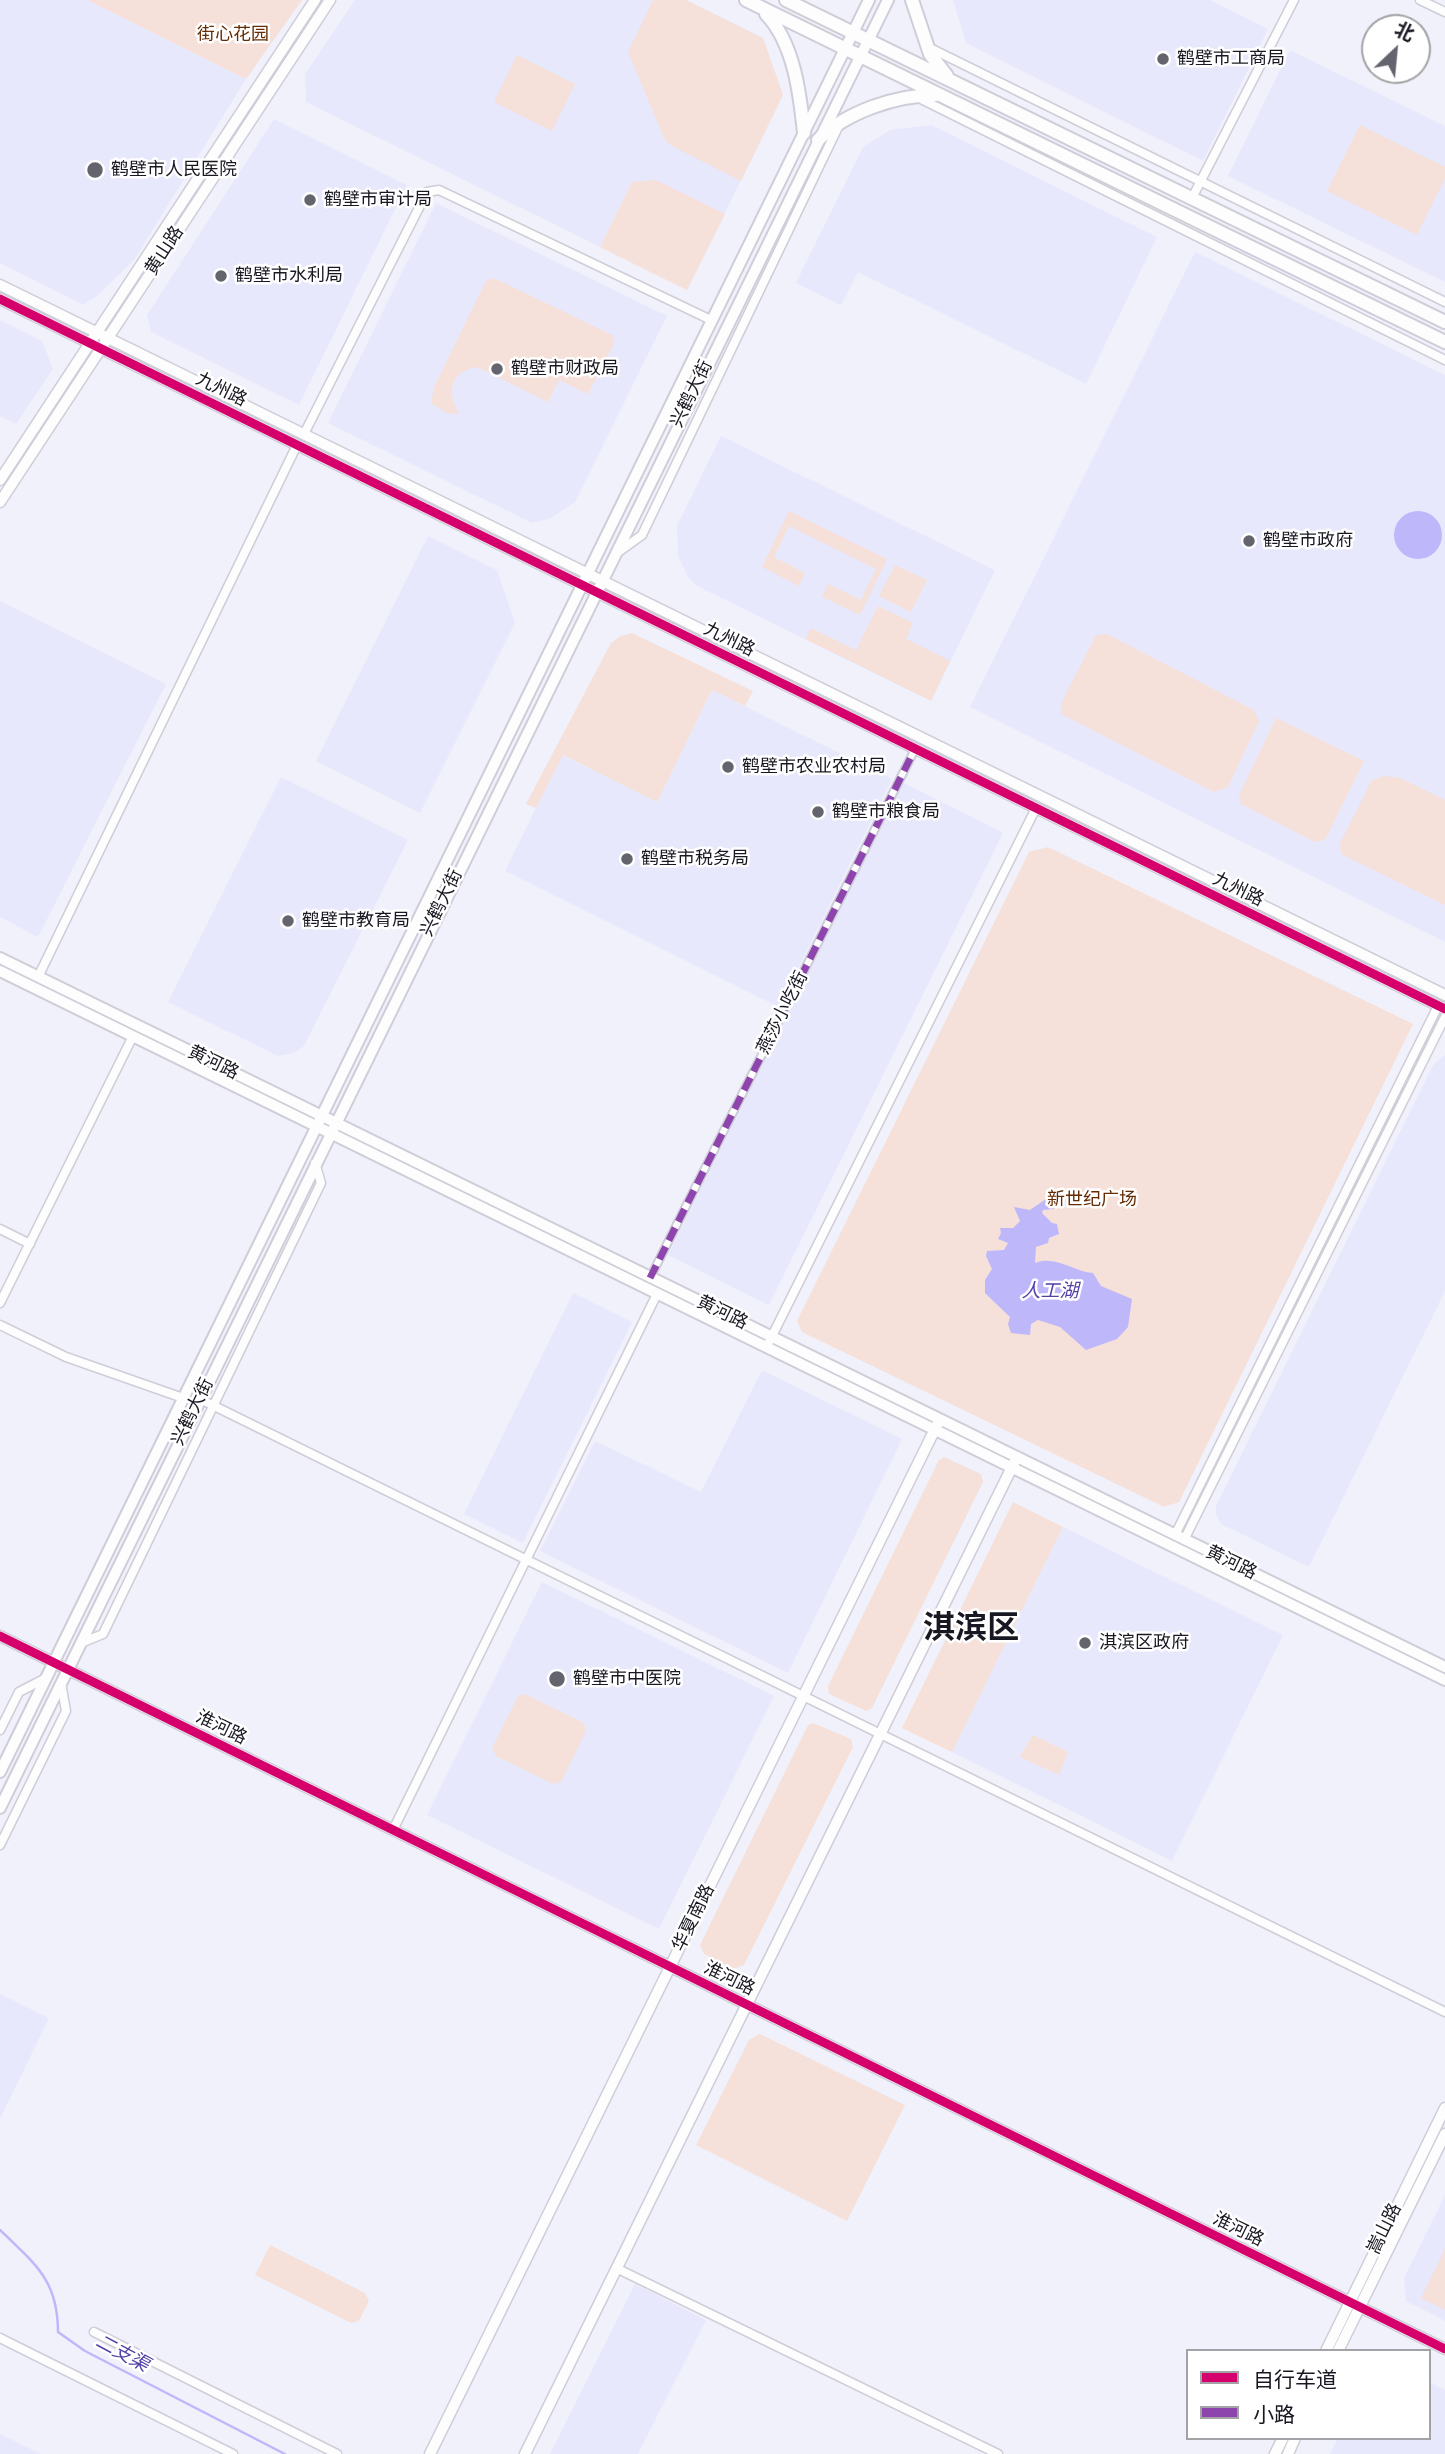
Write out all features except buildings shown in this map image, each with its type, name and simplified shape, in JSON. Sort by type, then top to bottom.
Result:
[{"type":"main road","points":[[746,0],[1445,342]]},
{"type":"main road","points":[[786,0],[1445,322]]},
{"type":"main road","name":"兴鹤大街","points":[[0,1772],[869,0]]},
{"type":"main road","name":"兴鹤大街","points":[[0,1808],[600,580],[888,0]]},
{"type":"main road","points":[[912,0],[928,47],[937,65],[952,81]]},
{"type":"main road","points":[[759,6],[780,31],[799,91],[804,132]]},
{"type":"main road","points":[[818,140],[842,119],[915,96],[940,95]]},
{"type":"main road","name":"黄河路","points":[[0,958],[657,1294],[769,1342]]},
{"type":"main road","name":"黄河路","points":[[0,971],[318,1121]]},
{"type":"main road","name":"黄河路","points":[[332,1128],[650,1278],[769,1342],[1014,1462],[1445,1680]]},
{"type":"main road","name":"黄河路","points":[[1014,1462],[1179,1537],[1445,1667]]},
{"type":"street","name":"黄山路","points":[[0,480],[315,0]]},
{"type":"street","name":"黄山路","points":[[0,502],[330,0]]},
{"type":"street","points":[[1192,198],[1294,0]]},
{"type":"street","points":[[1420,0],[1445,12]]},
{"type":"street","points":[[928,47],[1445,302]]},
{"type":"street","points":[[915,96],[1445,360]]},
{"type":"street","points":[[612,556],[642,535],[842,119]]},
{"type":"street","points":[[304,434],[427,192],[433,190],[439,190],[711,320]]},
{"type":"street","name":"九州路","points":[[0,285],[1445,995]]},
{"type":"street","name":"九州路","points":[[0,299],[1442,1007]]},
{"type":"street","points":[[38,977],[297,445]]},
{"type":"street","name":"燕莎小吃街","points":[[650,1278],[915,749]]},
{"type":"street","points":[[769,1342],[1036,808]]},
{"type":"street","points":[[1179,1537],[1442,1007]]},
{"type":"street","points":[[1179,1537],[1445,1017]]},
{"type":"street","points":[[0,1303],[133,1036]]},
{"type":"street","points":[[80,1643],[103,1634],[321,1183],[315,1163]]},
{"type":"street","points":[[0,1229],[30,1244]]},
{"type":"street","points":[[393,1830],[657,1294]]},
{"type":"street","points":[[0,1325],[77,1361],[183,1398]]},
{"type":"street","points":[[200,1399],[1445,2012]]},
{"type":"street","name":"华夏南路","points":[[430,2454],[937,1425]]},
{"type":"street","points":[[525,2454],[1014,1462]]},
{"type":"street","name":"淮河路","points":[[0,1636],[1445,2349]]},
{"type":"street","points":[[0,1730],[19,1692],[46,1678]]},
{"type":"street","points":[[0,1845],[66,1711],[61,1683]]},
{"type":"street","name":"嵩山路","points":[[1339,2349],[1355,2305],[1445,2108]]},
{"type":"street","name":"嵩山路","points":[[1327,2349],[1355,2305],[1445,2134]]},
{"type":"street","points":[[616,2268],[998,2454]]},
{"type":"street","points":[[94,2332],[337,2454]]},
{"type":"street","points":[[0,2338],[233,2454]]},
{"type":"shaded area","name":"鹤壁市人民医院","points":[[0,0],[87,0],[246,79],[134,260],[97,296],[83,305],[0,263]]},
{"type":"shaded area","points":[[355,0],[686,0],[763,38],[783,95],[687,290],[306,102],[305,74]]},
{"type":"shaded area","name":"鹤壁市工商局","points":[[953,0],[1210,0],[1268,29],[1203,161],[966,43]]},
{"type":"shaded area","points":[[1290,50],[1445,126],[1445,282],[1228,176]]},
{"type":"shaded area","points":[[274,119],[407,185],[299,405],[151,332],[147,315]]},
{"type":"shaded area","points":[[931,125],[1157,237],[1086,384],[858,272],[841,305],[796,283],[863,147],[890,130]]},
{"type":"shaded area","name":"鹤壁市财政局","points":[[436,203],[667,316],[575,502],[551,518],[532,523],[328,423]]},
{"type":"shaded area","name":"鹤壁市政府","points":[[1195,252],[1445,375],[1445,942],[970,707]]},
{"type":"shaded area","points":[[0,320],[42,341],[53,369],[16,424],[0,416]]},
{"type":"shaded area","points":[[721,436],[995,570],[931,701],[697,586],[688,577],[678,556],[677,526]]},
{"type":"shaded area","points":[[428,536],[497,570],[515,623],[420,813],[316,761]]},
{"type":"shaded area","points":[[0,601],[166,684],[38,937],[0,917]]},
{"type":"shaded area","points":[[712,690],[892,779],[779,1007],[505,871],[562,755],[657,801]]},
{"type":"shaded area","name":"鹤壁市教育局","points":[[281,777],[408,840],[304,1046],[293,1053],[278,1056],[168,1002]]},
{"type":"shaded area","points":[[902,782],[1003,833],[769,1305],[668,1255]]},
{"type":"shaded area","points":[[1445,1055],[1445,1291],[1309,1567],[1221,1524],[1216,1514],[1216,1506],[1433,1065]]},
{"type":"shaded area","points":[[573,1293],[632,1322],[523,1543],[464,1514]]},
{"type":"shaded area","points":[[762,1370],[902,1439],[788,1673],[540,1551],[595,1441],[701,1492]]},
{"type":"shaded area","name":"淇滨区政府","points":[[1063,1527],[1283,1635],[1172,1861],[952,1752]]},
{"type":"shaded area","points":[[542,1582],[774,1696],[659,1929],[427,1815]]},
{"type":"shaded area","points":[[0,1994],[49,2018],[0,2119]]},
{"type":"shaded area","points":[[1445,2195],[1445,2321],[1406,2301],[1404,2278]]},
{"type":"shaded area","points":[[635,2284],[706,2320],[638,2454],[550,2454]]},
{"type":"shaded area","points":[[1431,2383],[1445,2390],[1445,2454],[1330,2454],[1337,2440],[1431,2440]]},
{"type":"shaded area","points":[[0,2434],[41,2454],[0,2454]]},
{"type":"green space","name":"街心花园","points":[[87,0],[302,0],[246,79]]},
{"type":"green space","points":[[653,0],[686,0],[763,38],[783,95],[741,181],[670,145],[664,138],[628,52]]},
{"type":"green space","points":[[517,55],[575,84],[552,131],[494,102]]},
{"type":"green space","points":[[1360,125],[1445,167],[1445,178],[1417,235],[1327,191]]},
{"type":"green space","points":[[656,180],[725,214],[687,290],[600,247],[632,182]]},
{"type":"green space","points":[[494,278],[614,336],[614,343],[588,394],[559,380],[548,402],[477,367],[461,373],[453,384],[453,398],[459,414],[447,413],[431,403],[434,387],[486,281]]},
{"type":"green space","points":[[789,511],[887,559],[860,615],[822,597],[828,584],[861,600],[876,569],[789,526],[774,557],[805,573],[799,586],[762,567]]},
{"type":"green space","points":[[895,565],[927,580],[911,612],[879,596]]},
{"type":"green space","points":[[878,606],[913,623],[906,639],[950,661],[931,701],[805,639],[811,628],[856,650]]},
{"type":"green space","points":[[632,633],[753,691],[745,706],[712,690],[657,802],[563,755],[536,808],[526,804],[611,643]]},
{"type":"green space","points":[[1107,634],[1254,710],[1259,721],[1228,787],[1214,792],[1061,714],[1061,704],[1096,635]]},
{"type":"green space","points":[[1276,718],[1364,761],[1325,840],[1315,842],[1241,804],[1239,795]]},
{"type":"green space","points":[[1385,776],[1400,778],[1445,800],[1445,905],[1341,854],[1340,843],[1372,780]]},
{"type":"green space","name":"新世纪广场","points":[[1048,847],[1413,1024],[1179,1502],[1164,1507],[802,1332],[797,1321],[1029,852]]},
{"type":"green space","points":[[944,1457],[981,1474],[983,1482],[872,1708],[866,1711],[829,1694],[828,1686],[939,1460]]},
{"type":"green space","points":[[1013,1502],[1063,1527],[952,1752],[902,1728]]},
{"type":"green space","points":[[525,1694],[584,1723],[586,1731],[561,1782],[553,1784],[496,1756],[492,1748],[518,1696]]},
{"type":"green space","points":[[813,1723],[851,1739],[853,1747],[744,1965],[733,1969],[704,1954],[700,1945],[808,1725]]},
{"type":"green space","points":[[1033,1735],[1068,1752],[1059,1775],[1020,1756]]},
{"type":"green space","points":[[760,2034],[905,2105],[847,2221],[696,2145],[749,2040]]},
{"type":"green space","points":[[270,2245],[365,2293],[369,2301],[359,2321],[351,2323],[255,2275]]},
{"type":"green space","points":[[1445,2249],[1445,2310],[1421,2298]]},
{"type":"water","points":[[1418,511],[1435,518],[1442,535],[1435,552],[1418,559],[1401,552],[1394,535],[1401,518]]},
{"type":"water","name":"人工湖","points":[[1046,1199],[1051,1200],[1054,1209],[1043,1210],[1042,1213],[1052,1223],[1057,1224],[1059,1234],[1049,1238],[1048,1243],[1036,1247],[1035,1263],[1058,1262],[1093,1273],[1101,1286],[1132,1299],[1128,1327],[1117,1339],[1086,1350],[1060,1327],[1038,1320],[1031,1324],[1030,1335],[1011,1333],[1008,1324],[1010,1317],[985,1293],[985,1280],[992,1269],[986,1256],[987,1251],[1004,1250],[1008,1243],[998,1239],[1000,1228],[1013,1228],[1020,1221],[1014,1207],[1030,1210]]},
{"type":"waterway","name":"二支渠","points":[[0,2230],[34,2264],[49,2286],[57,2314],[58,2332],[85,2351],[285,2454]]},
{"type":"marked path","points":[[650,1278],[915,749]]},
{"type":"cycle path","points":[[0,299],[1445,1009]]},
{"type":"cycle path","points":[[0,1636],[1445,2349]]},
{"type":"place","name":"鹤壁市工商局","points":[[1163,59]]},
{"type":"place","name":"鹤壁市人民医院","points":[[95,170]]},
{"type":"place","name":"鹤壁市审计局","points":[[310,200]]},
{"type":"place","name":"鹤壁市水利局","points":[[221,276]]},
{"type":"place","name":"鹤壁市财政局","points":[[497,369]]},
{"type":"place","name":"鹤壁市政府","points":[[1249,541]]},
{"type":"place","name":"鹤壁市农业农村局","points":[[728,767]]},
{"type":"place","name":"鹤壁市粮食局","points":[[818,812]]},
{"type":"place","name":"鹤壁市税务局","points":[[627,859]]},
{"type":"place","name":"鹤壁市教育局","points":[[288,921]]},
{"type":"place","name":"淇滨区政府","points":[[1085,1643]]},
{"type":"place","name":"鹤壁市中医院","points":[[557,1679]]},
{"type":"district","name":"淇滨区","points":[[971,1630]]}]
